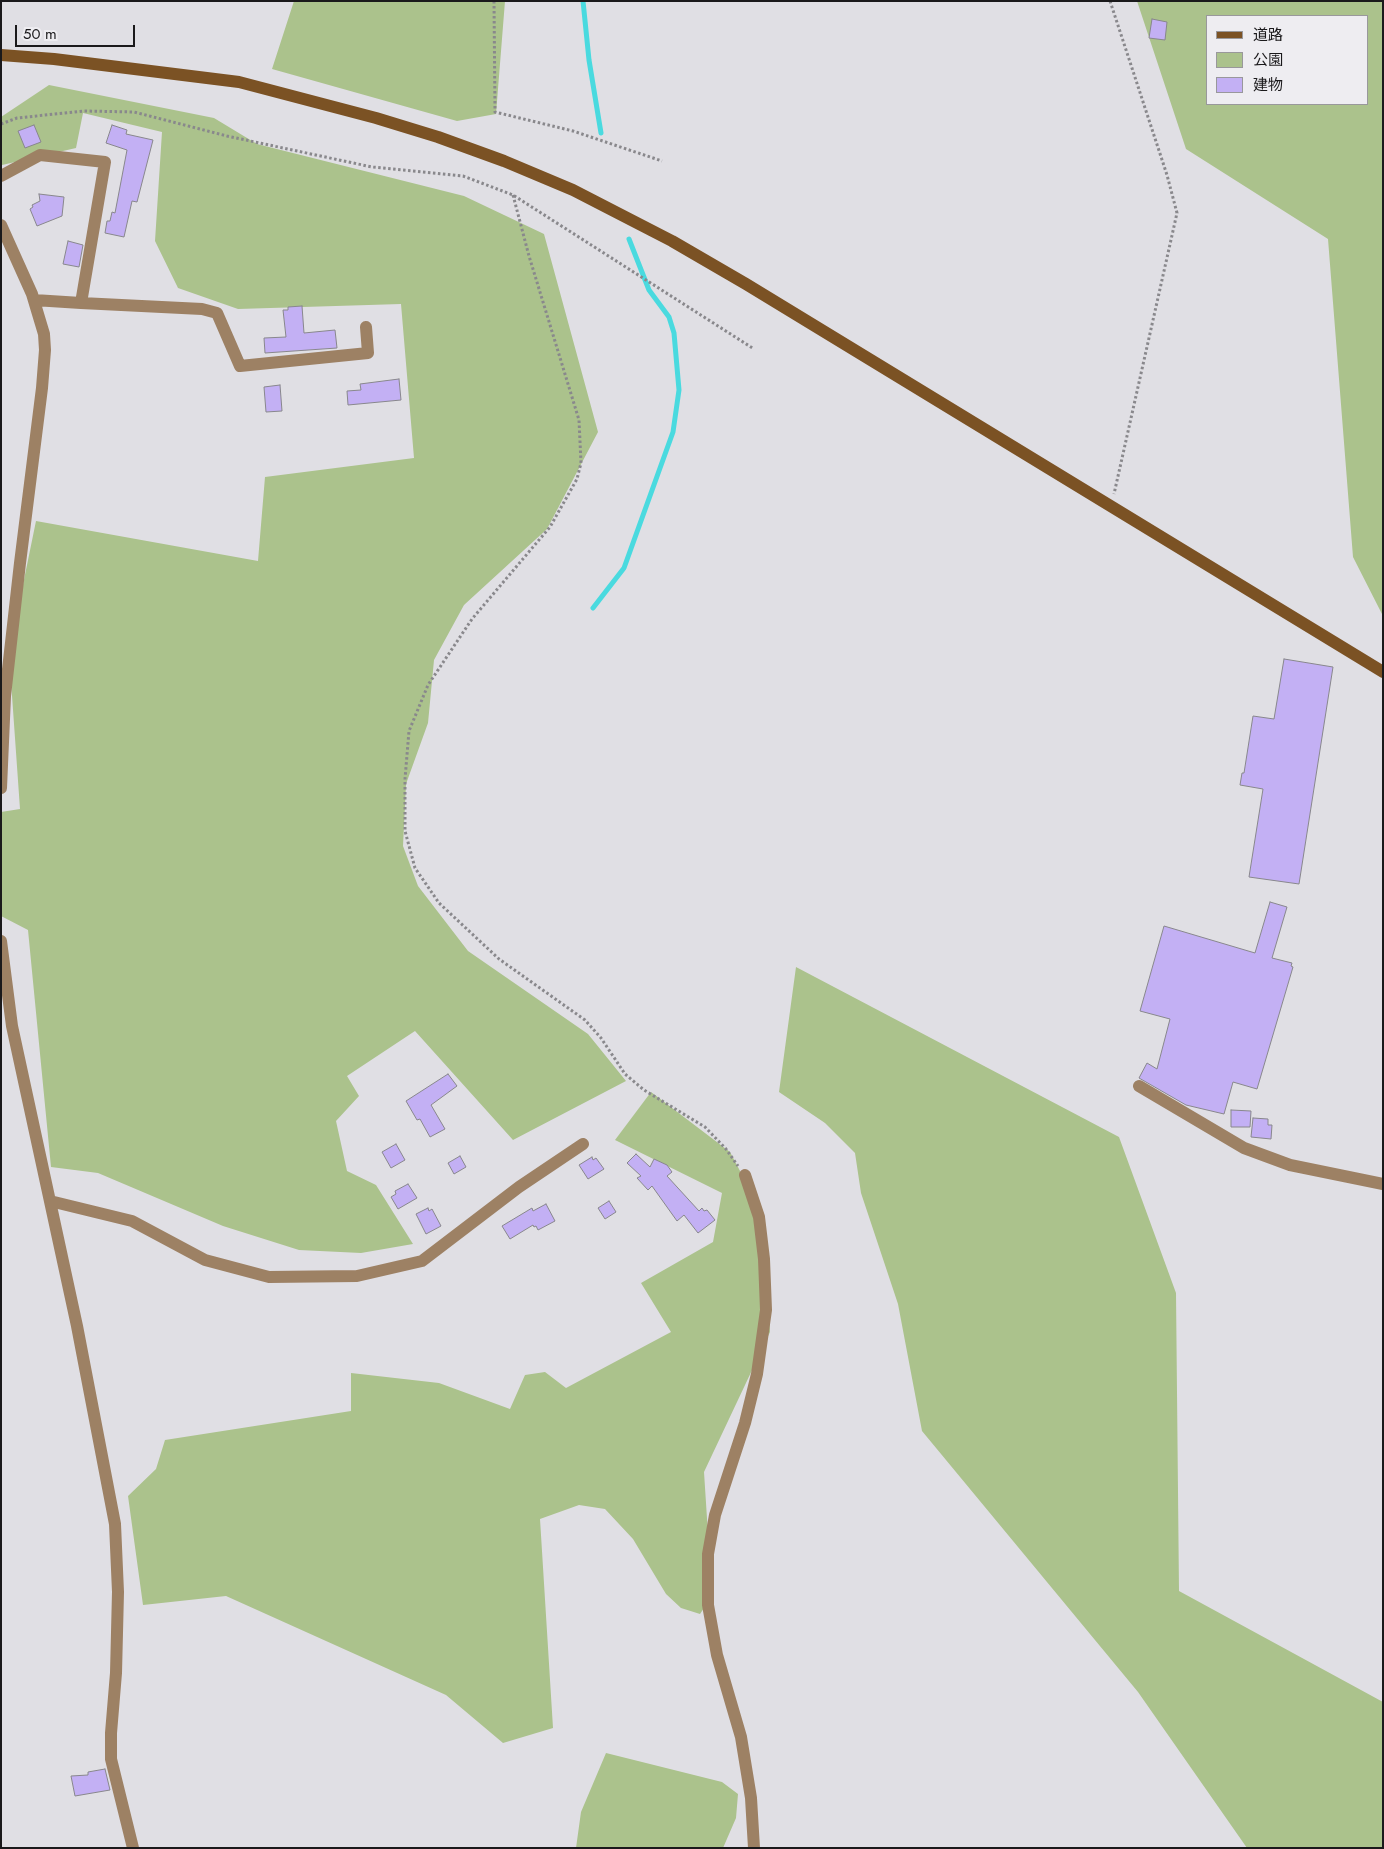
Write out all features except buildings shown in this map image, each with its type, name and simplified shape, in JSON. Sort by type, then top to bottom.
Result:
[{"type":"street","points":[[1,56],[54,59],[239,82],[376,118],[504,161],[573,190],[672,241],[755,290],[1383,672]]},
{"type":"street","points":[[1,176],[40,155],[105,162],[81,302]]},
{"type":"street","points":[[1,226],[34,300],[44,334],[44,360],[5,696],[1,788]]},
{"type":"street","points":[[34,300],[202,309],[217,313],[240,366],[368,353],[366,326]]},
{"type":"street","points":[[1,942],[12,1026],[77,1326],[115,1524],[116,1673],[110,1733],[111,1759],[133,1848]]},
{"type":"street","points":[[1139,1086],[1244,1148],[1290,1165],[1383,1184]]},
{"type":"street","points":[[50,1201],[132,1221],[205,1260],[269,1277],[357,1276],[422,1261],[519,1187],[583,1144]]},
{"type":"street","points":[[745,1175],[759,1217],[764,1259],[766,1310],[757,1374],[745,1423],[715,1515],[708,1554],[708,1605],[717,1655],[741,1737],[752,1798],[754,1848]]},
{"type":"path","points":[[494,1],[495,112],[573,131],[662,161]]},
{"type":"path","points":[[1110,1],[1167,175],[1176,213],[1111,507]]},
{"type":"path","points":[[1,124],[18,118],[84,111],[134,112],[227,136],[372,167],[463,176],[513,195],[754,349]]},
{"type":"path","points":[[513,195],[529,256],[579,420],[581,463],[577,479],[550,527],[472,620],[428,685],[410,731],[405,779],[405,831],[415,868],[439,903],[499,959],[585,1020],[625,1074],[644,1090],[705,1127],[726,1149],[745,1175]]},
{"type":"green space","points":[[294,1],[505,1],[496,114],[457,121],[272,69]]},
{"type":"green space","points":[[1137,1],[1383,1],[1383,616],[1353,557],[1328,239],[1186,149]]},
{"type":"green space","points":[[49,85],[214,118],[257,144],[464,196],[544,234],[598,432],[547,529],[464,605],[434,660],[428,723],[406,784],[403,846],[418,886],[468,951],[588,1034],[626,1081],[513,1140],[415,1031],[347,1076],[359,1096],[336,1121],[347,1171],[376,1185],[413,1244],[361,1253],[299,1250],[223,1226],[98,1173],[51,1167],[28,930],[1,916],[1,812],[20,809],[9,653],[36,521],[258,561],[265,477],[414,458],[401,304],[238,309],[178,288],[155,241],[162,132],[83,113],[76,148],[2,165],[1,117]]},
{"type":"green space","points":[[796,967],[1119,1137],[1176,1293],[1179,1591],[1383,1702],[1383,1848],[1247,1848],[1138,1692],[922,1431],[898,1304],[861,1193],[855,1153],[825,1123],[779,1092]]},
{"type":"green space","points":[[651,1092],[730,1152],[749,1188],[766,1248],[770,1332],[704,1472],[712,1596],[700,1614],[681,1608],[666,1594],[633,1539],[605,1509],[579,1505],[540,1519],[553,1728],[503,1743],[446,1695],[226,1596],[143,1605],[128,1496],[156,1469],[165,1440],[351,1411],[351,1373],[439,1383],[510,1409],[525,1375],[545,1372],[566,1388],[671,1332],[641,1283],[713,1242],[722,1193],[615,1140]]},
{"type":"green space","points":[[606,1753],[722,1782],[738,1794],[736,1818],[723,1848],[576,1848],[581,1812]]},
{"type":"waterway","points":[[583,1],[589,60],[601,133]]},
{"type":"waterway","points":[[593,608],[624,568],[673,432],[679,390],[674,333],[669,317],[649,290],[629,239]]}]
